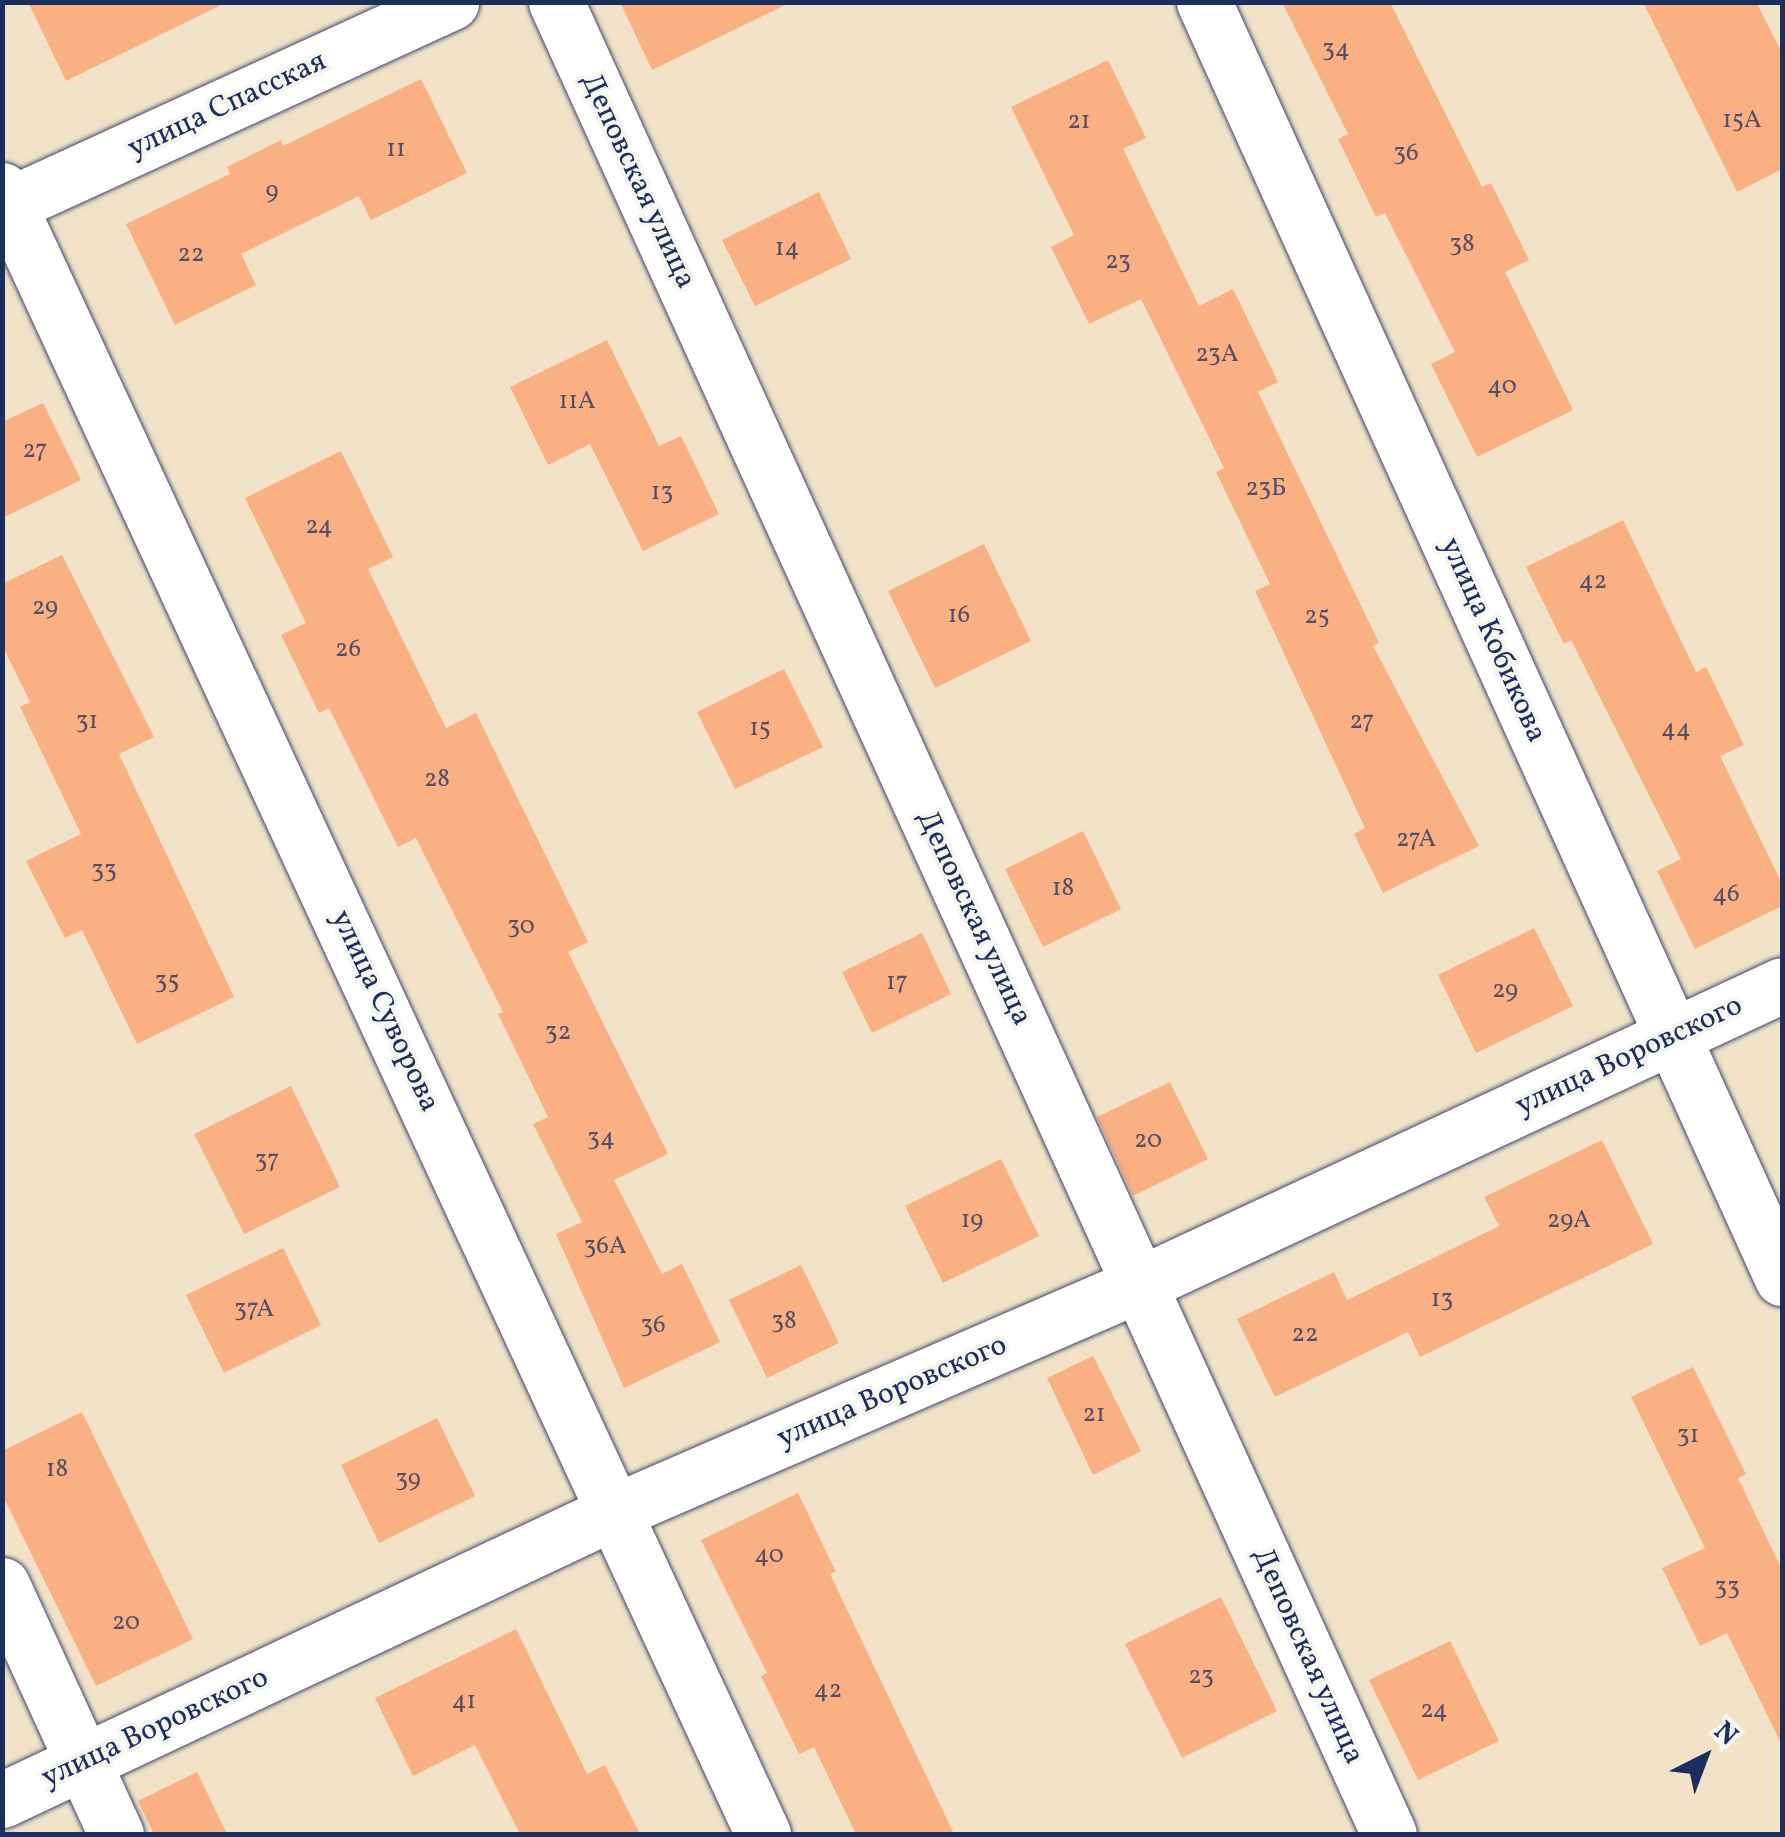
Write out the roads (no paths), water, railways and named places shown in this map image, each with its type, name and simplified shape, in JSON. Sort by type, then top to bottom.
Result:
[{"type":"street","name":"улица Спасская","points":[[5,201],[451,2]]},
{"type":"street","name":"Деповская улица","points":[[556,2],[1389,1834]]},
{"type":"street","name":"улица Кобикова","points":[[1204,2],[1782,1278]]},
{"type":"street","name":"улица Суворова","points":[[5,201],[618,1510],[763,1834]]},
{"type":"street","name":"улица Воровского","points":[[2,1800],[618,1510],[1140,1284],[1782,985]]},
{"type":"street","points":[[2,1585],[116,1834]]}]
